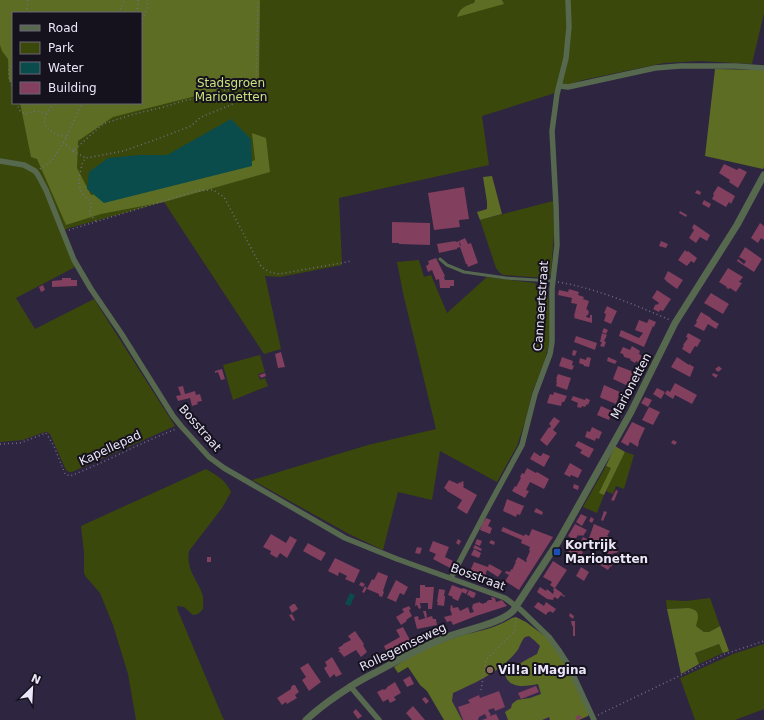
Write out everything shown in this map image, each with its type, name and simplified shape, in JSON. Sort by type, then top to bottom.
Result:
[{"type":"street","name":"Cannaertstraat","points":[[451,578],[484,513],[522,445],[536,394],[550,354],[552,342],[552,281],[557,245],[552,131],[557,94],[566,58],[569,27],[568,0]]},
{"type":"street","points":[[560,86],[568,87],[655,68],[680,66],[736,66],[764,68]]},
{"type":"street","points":[[0,161],[24,165],[35,170]]},
{"type":"street","name":"Bosstraat","points":[[35,170],[46,190],[74,260],[91,289],[173,416],[209,457],[224,468],[345,538],[392,558],[505,598],[514,608],[549,637],[560,652],[569,666],[592,719]]},
{"type":"street","name":"Marionetten","points":[[514,608],[558,542],[575,513],[631,412],[675,323],[737,225],[764,175]]},
{"type":"street","name":"Rollegemseweg","points":[[306,720],[350,686],[402,658],[444,638],[487,624],[510,613],[514,608]]},
{"type":"street","points":[[350,686],[379,720]]},
{"type":"lane","points":[[440,259],[447,265],[464,272],[506,278],[552,281]]},
{"type":"path","points":[[26,12],[28,0]]},
{"type":"path","points":[[119,12],[120,7],[124,4],[125,0]]},
{"type":"path","points":[[137,12],[138,0]]},
{"type":"path","points":[[142,20],[147,9],[148,0]]},
{"type":"path","points":[[72,151],[103,124],[186,100],[203,98],[218,91],[238,89],[254,84],[256,81],[258,0]]},
{"type":"path","points":[[12,64],[9,67],[8,74],[12,86]]},
{"type":"path","points":[[96,221],[90,214],[90,209],[92,206],[89,199],[79,188],[82,162],[86,158],[123,151],[191,126],[202,117],[233,104],[238,89]]},
{"type":"path","points":[[16,104],[20,111],[26,114],[41,111],[46,114]]},
{"type":"path","points":[[50,104],[51,107],[46,114],[44,123],[48,129],[55,134],[66,137]]},
{"type":"path","points":[[35,170],[39,170],[52,161],[66,137],[82,104]]},
{"type":"path","points":[[63,142],[72,151],[86,158]]},
{"type":"path","points":[[62,232],[196,191],[213,190],[224,197],[260,265],[271,273],[279,274],[352,261]]},
{"type":"path","points":[[552,281],[573,284],[601,292],[675,323]]},
{"type":"path","name":"Kapellepad","points":[[0,444],[20,443],[46,433],[54,446],[65,474],[70,476],[92,468],[154,437],[181,426]]},
{"type":"path","points":[[481,690],[486,660],[515,631],[516,617],[514,608]]},
{"type":"path","points":[[592,719],[724,654],[764,642]]},
{"type":"shaded area","name":"Vil!a iMagina","points":[[516,617],[526,622],[588,716],[579,720],[444,720],[427,691],[420,685],[432,647],[457,637],[493,627]]},
{"type":"green space","name":"Stadsgroen Marionetten","points":[[0,0],[475,0],[474,3],[467,5],[503,3],[502,0],[764,0],[764,13],[752,64],[700,61],[664,63],[573,83],[552,94],[482,116],[489,165],[339,198],[342,265],[280,277],[265,276],[281,349],[264,354],[164,202],[66,229],[61,234],[75,267],[16,298],[35,329],[94,299],[175,426],[72,472],[66,470],[50,434],[47,432],[23,440],[0,442]]},
{"type":"green space","points":[[0,0],[260,0],[259,80],[113,117],[78,141],[77,168],[91,195],[246,164],[255,160],[252,133],[266,138],[270,172],[164,202],[101,214],[66,225],[37,159],[31,157],[20,104],[142,104],[142,12],[12,12],[12,84],[9,80],[8,59],[2,51],[0,45]]},
{"type":"green space","points":[[475,0],[502,0],[504,4],[457,17],[461,10],[474,3]]},
{"type":"green space","points":[[715,69],[764,70],[763,169],[705,156]]},
{"type":"green space","points":[[492,176],[502,214],[480,220],[477,212],[487,209],[483,177]]},
{"type":"green space","points":[[553,201],[554,234],[551,273],[548,277],[544,278],[503,275],[500,273],[496,268],[480,220]]},
{"type":"green space","points":[[419,260],[424,277],[431,275],[447,313],[487,277],[535,283],[540,293],[548,290],[550,329],[549,343],[545,360],[532,393],[526,419],[517,446],[497,482],[440,451],[432,500],[398,492],[383,550],[349,534],[252,480],[368,445],[436,429],[403,293],[397,262]]},
{"type":"green space","points":[[260,355],[265,372],[258,374],[260,380],[265,378],[268,386],[233,400],[223,365]]},
{"type":"green space","points":[[615,446],[625,452],[604,495],[599,493],[611,468],[606,466]]},
{"type":"green space","points":[[625,452],[634,455],[624,489],[616,486],[613,494],[606,491]]},
{"type":"green space","points":[[606,466],[611,468],[600,493],[604,495],[597,513],[583,507]]},
{"type":"green space","points":[[206,469],[224,481],[231,492],[222,508],[189,551],[188,558],[190,568],[203,595],[203,609],[198,614],[193,615],[184,607],[177,606],[225,720],[136,720],[128,674],[113,625],[100,593],[84,573],[84,553],[81,526]]},
{"type":"green space","points":[[710,598],[720,626],[709,632],[704,632],[696,626],[688,608],[667,609],[666,600],[686,601]]},
{"type":"green space","points":[[688,608],[697,612],[698,616],[696,626],[704,632],[709,632],[720,626],[729,651],[723,653],[719,644],[695,653],[699,664],[681,674],[667,609]]},
{"type":"green space","name":"Vil!a iMagina","points":[[516,617],[526,622],[546,637],[560,655],[571,674],[589,714],[588,716],[579,720],[550,720],[549,717],[542,720],[508,720],[505,712],[511,708],[512,704],[517,700],[530,698],[541,694],[538,684],[524,686],[515,685],[507,680],[505,675],[516,666],[537,654],[540,646],[529,636],[522,640],[517,651],[496,671],[453,693],[452,701],[462,720],[444,720],[427,691],[420,685],[408,667],[398,673],[394,667],[432,646],[493,627]]},
{"type":"green space","points":[[719,644],[723,653],[699,664],[695,653]]},
{"type":"green space","points":[[764,644],[764,709],[735,720],[695,720],[680,678],[733,654]]},
{"type":"water","points":[[231,119],[251,139],[252,166],[104,203],[87,189],[89,172],[108,158],[140,155],[167,155]]},
{"type":"water","points":[[350,593],[355,595],[350,606],[345,604]]},
{"type":"building","points":[[724,164],[737,170],[739,168],[747,172],[738,188],[729,182],[730,180],[719,173]]},
{"type":"building","points":[[718,186],[735,196],[731,204],[729,202],[726,207],[712,199]]},
{"type":"building","points":[[464,187],[469,219],[459,220],[460,227],[434,230],[428,193]]},
{"type":"building","points":[[697,190],[701,192],[700,195],[695,193]]},
{"type":"building","points":[[704,200],[711,204],[709,208],[702,204]]},
{"type":"building","points":[[680,211],[687,215],[686,217],[679,213]]},
{"type":"building","points":[[392,222],[430,223],[430,245],[392,243]]},
{"type":"building","points":[[760,223],[764,226],[764,240],[761,238],[758,243],[751,238]]},
{"type":"building","points":[[694,224],[710,235],[707,241],[700,237],[696,243],[689,238],[694,230],[692,228]]},
{"type":"building","points":[[465,238],[468,244],[471,243],[478,263],[468,267],[460,247],[439,253],[437,244],[459,241]]},
{"type":"building","points":[[661,241],[668,244],[666,248],[659,246]]},
{"type":"building","points":[[745,247],[762,259],[754,272],[737,261],[738,259],[744,264],[746,261],[739,257]]},
{"type":"building","points":[[685,250],[697,258],[694,263],[691,261],[687,266],[678,260]]},
{"type":"building","points":[[436,258],[445,276],[445,280],[454,280],[454,286],[450,286],[450,288],[440,288],[439,279],[436,280],[432,270],[428,272],[426,266],[429,264],[428,261]]},
{"type":"building","points":[[728,268],[743,277],[739,282],[742,283],[736,292],[730,288],[726,288],[727,287],[719,282]]},
{"type":"building","points":[[668,271],[683,280],[677,289],[664,279]]},
{"type":"building","points":[[62,278],[77,280],[77,286],[52,287],[52,281],[62,280]]},
{"type":"building","points":[[543,284],[545,287],[539,291],[537,287]]},
{"type":"building","points":[[43,285],[45,290],[41,292],[39,287]]},
{"type":"building","points":[[569,289],[579,292],[578,295],[589,301],[586,310],[587,309],[589,312],[586,317],[590,318],[590,315],[592,315],[592,323],[574,318],[577,304],[571,303],[572,298],[558,295],[559,290],[568,292]]},
{"type":"building","points":[[657,290],[671,299],[663,311],[660,310],[659,312],[653,309],[656,304],[657,305],[659,303],[652,298]]},
{"type":"building","points":[[711,293],[729,304],[723,314],[704,303]]},
{"type":"building","points":[[607,306],[617,311],[611,324],[604,321],[606,314],[604,313]]},
{"type":"building","points":[[701,312],[719,324],[716,329],[708,324],[704,331],[694,326]]},
{"type":"building","points":[[649,319],[656,322],[644,347],[619,336],[621,330],[639,338],[643,333],[635,330],[639,320],[647,323]]},
{"type":"building","points":[[604,328],[608,330],[606,334],[602,332]]},
{"type":"building","points":[[602,333],[607,335],[604,341],[606,342],[604,347],[600,346],[602,342],[600,342]]},
{"type":"building","points":[[688,333],[701,340],[690,354],[682,349],[688,338],[686,337]]},
{"type":"building","points":[[576,336],[597,343],[595,350],[574,342]]},
{"type":"building","points":[[632,346],[640,351],[639,354],[642,356],[639,363],[636,361],[635,363],[620,353],[623,347],[630,350]]},
{"type":"building","points":[[573,350],[577,351],[575,356],[572,355]]},
{"type":"building","points":[[281,352],[285,367],[278,368],[275,354]]},
{"type":"building","points":[[562,357],[573,361],[572,365],[574,366],[572,370],[559,366]]},
{"type":"building","points":[[587,357],[591,358],[589,367],[579,363],[580,358],[586,360]]},
{"type":"building","points":[[608,357],[617,361],[615,364],[607,361]]},
{"type":"building","points":[[677,357],[694,367],[690,377],[671,367]]},
{"type":"building","points":[[618,366],[634,372],[628,386],[613,379]]},
{"type":"building","points":[[719,366],[722,369],[718,372],[715,369]]},
{"type":"building","points":[[222,369],[225,379],[221,380],[218,372],[215,373],[215,371]]},
{"type":"building","points":[[265,373],[266,376],[261,378],[259,375]]},
{"type":"building","points":[[713,373],[718,375],[716,378],[712,375]]},
{"type":"building","points":[[558,374],[571,378],[567,390],[556,386]]},
{"type":"building","points":[[675,383],[697,395],[692,404],[675,395],[673,399],[665,394],[667,390],[670,392]]},
{"type":"building","points":[[604,385],[620,392],[616,404],[600,397]]},
{"type":"building","points":[[183,386],[185,394],[195,391],[196,395],[200,394],[202,401],[197,402],[198,404],[192,406],[190,398],[178,401],[176,396],[181,395],[178,387]]},
{"type":"building","points":[[657,388],[665,392],[661,399],[653,394]]},
{"type":"building","points":[[554,392],[567,396],[564,402],[562,402],[561,406],[547,403],[550,394],[553,395]]},
{"type":"building","points":[[573,396],[590,400],[588,405],[587,404],[585,407],[582,406],[581,408],[577,407],[578,403],[571,400]]},
{"type":"building","points":[[645,397],[652,400],[648,407],[641,403]]},
{"type":"building","points":[[601,406],[612,411],[609,420],[597,415]]},
{"type":"building","points":[[649,407],[660,412],[653,425],[642,420]]},
{"type":"building","points":[[554,417],[560,421],[553,430],[557,433],[547,446],[540,440],[549,427],[550,428],[551,426],[549,424]]},
{"type":"building","points":[[632,422],[645,428],[638,447],[630,442],[628,446],[621,442]]},
{"type":"building","points":[[592,427],[602,432],[599,439],[596,438],[595,441],[585,437],[587,431],[590,432]]},
{"type":"building","points":[[673,440],[677,442],[675,445],[671,443]]},
{"type":"building","points":[[578,441],[594,449],[589,458],[580,453],[582,450],[575,446]]},
{"type":"building","points":[[534,452],[540,456],[543,453],[550,456],[544,467],[530,459]]},
{"type":"building","points":[[570,463],[582,470],[578,478],[571,475],[570,477],[564,474]]},
{"type":"building","points":[[527,468],[549,479],[544,489],[530,482],[526,490],[529,491],[525,498],[512,491],[521,478],[522,473],[524,474]]},
{"type":"building","points":[[449,480],[458,484],[462,481],[464,482],[463,487],[477,495],[467,514],[457,508],[462,500],[444,488]]},
{"type":"building","points":[[574,484],[579,486],[578,490],[573,488]]},
{"type":"building","points":[[616,490],[618,491],[614,501],[611,500]]},
{"type":"building","points":[[507,499],[524,506],[520,515],[517,514],[516,517],[503,511]]},
{"type":"building","points":[[536,508],[543,512],[542,515],[534,512]]},
{"type":"building","points":[[604,511],[607,512],[603,521],[601,520]]},
{"type":"building","points":[[581,514],[587,517],[582,526],[576,522]]},
{"type":"building","points":[[591,517],[594,519],[592,523],[589,521]]},
{"type":"building","points":[[486,518],[491,520],[488,526],[492,528],[490,534],[480,530]]},
{"type":"building","points":[[575,524],[587,530],[583,536],[578,535],[575,540],[568,536]]},
{"type":"building","points":[[594,524],[610,531],[607,536],[609,537],[606,545],[589,538]]},
{"type":"building","points":[[503,527],[524,536],[525,534],[529,536],[532,529],[553,537],[519,590],[505,581],[509,575],[505,573],[506,571],[510,572],[511,569],[512,570],[518,557],[526,562],[527,561],[530,547],[521,543],[522,540],[501,531]]},
{"type":"building","points":[[271,534],[286,543],[290,536],[297,540],[287,558],[280,553],[277,558],[270,554],[271,551],[263,547]]},
{"type":"building","points":[[583,537],[587,539],[584,544],[580,543]]},
{"type":"building","points":[[458,539],[461,541],[459,545],[456,543]]},
{"type":"building","points":[[477,539],[482,541],[480,546],[475,544]]},
{"type":"building","points":[[491,540],[495,542],[494,545],[489,543]]},
{"type":"building","points":[[433,541],[449,547],[445,557],[453,561],[450,568],[433,559],[436,554],[429,551]]},
{"type":"building","points":[[308,543],[326,553],[321,561],[303,551]]},
{"type":"building","points":[[569,544],[583,552],[579,560],[567,554],[570,549],[568,547]]},
{"type":"building","points":[[475,545],[482,549],[481,551],[473,548]]},
{"type":"building","points":[[616,545],[618,552],[608,555],[606,548]]},
{"type":"building","points":[[417,547],[422,548],[420,554],[415,553]]},
{"type":"building","points":[[474,549],[481,553],[479,558],[471,555]]},
{"type":"building","points":[[207,557],[211,557],[211,562],[207,562]]},
{"type":"building","points":[[611,557],[615,560],[611,567],[605,563]]},
{"type":"building","points":[[335,558],[360,570],[354,583],[345,579],[347,576],[339,572],[338,576],[328,571]]},
{"type":"building","points":[[553,561],[567,570],[555,588],[565,596],[564,597],[561,595],[558,599],[554,597],[553,600],[547,599],[537,592],[540,587],[546,591],[547,589],[553,594],[554,588],[550,585],[552,582],[543,577]]},
{"type":"building","points":[[474,562],[488,567],[489,564],[502,571],[498,577],[487,570],[485,576],[470,571]]},
{"type":"building","points":[[602,562],[610,567],[608,570],[600,565]]},
{"type":"building","points":[[581,567],[589,572],[584,581],[576,576]]},
{"type":"building","points":[[378,572],[388,576],[382,597],[379,596],[379,594],[367,589],[372,579],[374,580]]},
{"type":"building","points":[[396,580],[408,587],[404,595],[400,593],[396,602],[387,598]]},
{"type":"building","points":[[361,582],[365,584],[363,587],[359,585]]},
{"type":"building","points":[[420,585],[425,585],[425,587],[434,587],[432,609],[428,609],[428,603],[420,603],[421,608],[419,609],[417,605],[415,606],[416,598],[420,598]]},
{"type":"building","points":[[452,585],[468,590],[466,594],[462,592],[458,601],[448,595]]},
{"type":"building","points":[[365,586],[367,588],[364,593],[362,592]]},
{"type":"building","points":[[439,589],[445,590],[444,606],[437,605]]},
{"type":"building","points":[[469,590],[476,593],[474,598],[467,595]]},
{"type":"building","points":[[491,597],[495,598],[496,602],[502,600],[507,606],[453,625],[451,621],[447,622],[444,617],[452,615],[450,606],[452,605],[453,608],[458,607],[460,611],[468,607],[470,613],[474,612],[472,608],[473,604],[480,602],[482,604],[492,600]]},
{"type":"building","points":[[538,602],[544,606],[546,602],[556,609],[553,613],[550,611],[546,615],[534,607]]},
{"type":"building","points":[[295,604],[298,609],[292,613],[289,607]]},
{"type":"building","points":[[409,606],[412,616],[401,625],[396,617],[404,612],[402,609]]},
{"type":"building","points":[[423,611],[426,611],[427,617],[425,618]]},
{"type":"building","points":[[570,613],[574,616],[573,619],[569,616]]},
{"type":"building","points":[[292,614],[295,620],[293,621],[289,615]]},
{"type":"building","points":[[418,616],[419,620],[432,616],[433,619],[436,619],[437,625],[417,629],[414,617]]},
{"type":"building","points":[[571,621],[575,621],[575,636],[573,636],[573,626]]},
{"type":"building","points":[[403,627],[411,642],[388,654],[384,646],[400,637],[396,630]]},
{"type":"building","points":[[355,631],[364,644],[363,645],[367,652],[361,657],[356,650],[344,657],[340,652],[338,652],[340,650],[338,648],[351,640],[348,636]]},
{"type":"building","points":[[332,657],[342,674],[336,677],[334,674],[330,678],[324,668],[327,666],[325,662]]},
{"type":"building","points":[[308,663],[321,682],[309,691],[302,680],[306,677],[300,668]]},
{"type":"building","points":[[410,676],[414,684],[407,687],[403,680]]},
{"type":"building","points":[[395,682],[401,693],[394,697],[396,700],[390,703],[388,699],[383,702],[377,692],[383,689],[384,690]]},
{"type":"building","points":[[293,685],[295,685],[299,692],[295,695],[297,698],[287,704],[286,702],[282,705],[277,698],[291,689]]},
{"type":"building","points":[[536,686],[539,692],[521,699],[518,693]]},
{"type":"building","points":[[499,691],[505,707],[495,711],[494,708],[488,710],[491,715],[490,716],[496,714],[499,720],[482,720],[487,718],[485,714],[479,717],[478,720],[463,720],[458,707],[470,703],[468,700],[479,695],[480,698]]},
{"type":"building","points":[[425,697],[429,701],[426,704],[422,699]]},
{"type":"building","points":[[413,706],[425,720],[412,720],[406,713]]},
{"type":"building","points":[[356,709],[362,716],[358,719],[353,712]]},
{"type":"building","points":[[580,715],[582,718],[577,720],[575,717]]},
{"type":"place","name":"Kortrijk Marionetten","points":[[557,552]]},
{"type":"place","name":"Vil!a iMagina","points":[[490,670]]}]
